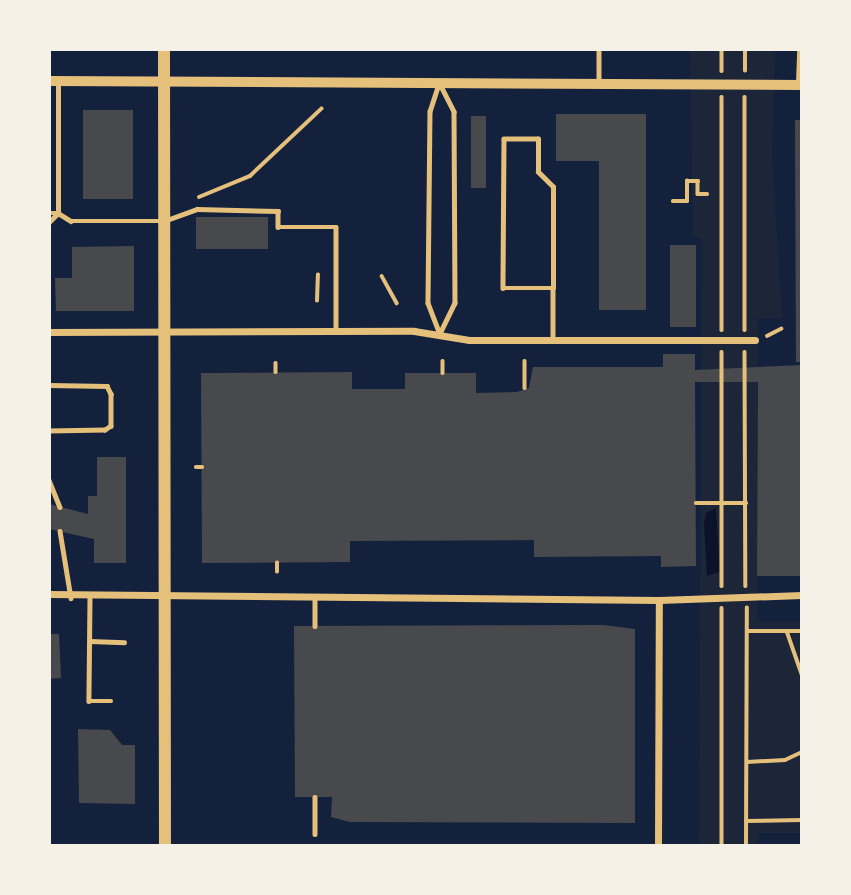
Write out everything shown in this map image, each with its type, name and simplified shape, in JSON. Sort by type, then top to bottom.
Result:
[{"type":"main road","points":[[164,49],[165,846]]},
{"type":"street","points":[[53,81],[673,82],[800,85]]},
{"type":"street","points":[[49,332],[164,329],[336,331],[552,340],[755,341]]},
{"type":"street","points":[[49,594],[71,598],[659,600],[670,597],[802,595]]},
{"type":"street","points":[[658,846],[659,600]]},
{"type":"lane","points":[[598,49],[598,83]]},
{"type":"lane","points":[[799,49],[800,85]]},
{"type":"lane","points":[[49,222],[58,213],[53,81]]},
{"type":"lane","points":[[439,83],[430,111],[428,303],[440,335]]},
{"type":"lane","points":[[439,83],[454,112],[455,275],[455,303],[440,335]]},
{"type":"lane","points":[[552,288],[503,288],[504,139],[538,139],[538,172],[552,187],[552,288],[552,340]]},
{"type":"lane","points":[[49,213],[58,213],[71,221],[164,221],[197,209],[278,211],[278,227],[336,227],[336,331]]},
{"type":"lane","points":[[49,385],[107,387],[111,394],[111,426],[105,430],[49,431]]},
{"type":"lane","points":[[49,480],[60,506]]},
{"type":"lane","points":[[60,531],[71,598]]},
{"type":"lane","points":[[90,598],[89,701],[111,701]]},
{"type":"lane","points":[[315,598],[315,626]]},
{"type":"lane","points":[[90,641],[124,642]]},
{"type":"lane","points":[[315,797],[315,834]]},
{"type":"path","points":[[722,49],[722,74]]},
{"type":"path","points":[[745,49],[745,74]]},
{"type":"path","points":[[722,88],[722,846]]},
{"type":"path","points":[[745,88],[746,846]]},
{"type":"path","points":[[194,199],[250,176],[321,109]]},
{"type":"path","points":[[673,201],[687,201],[687,181],[698,181],[698,194],[707,194]]},
{"type":"path","points":[[317,300],[318,275]]},
{"type":"path","points":[[382,276],[397,303]]},
{"type":"path","points":[[755,341],[781,329]]},
{"type":"path","points":[[443,361],[443,373]]},
{"type":"path","points":[[525,361],[525,388]]},
{"type":"path","points":[[276,363],[276,372]]},
{"type":"path","points":[[196,467],[202,467]]},
{"type":"path","points":[[696,503],[746,503]]},
{"type":"path","points":[[277,563],[277,572]]},
{"type":"path","points":[[747,631],[802,631]]},
{"type":"path","points":[[787,631],[802,674]]},
{"type":"path","points":[[747,762],[785,760],[802,751]]},
{"type":"path","points":[[746,821],[802,820]]},
{"type":"shaded area","points":[[690,49],[775,49],[772,158],[782,318],[758,318],[757,622],[802,622],[802,833],[759,833],[758,846],[699,846],[702,240],[693,235]]},
{"type":"shaded area","points":[[716,508],[720,572],[707,576],[704,523],[706,513]]},
{"type":"building","points":[[83,110],[133,110],[133,199],[83,199]]},
{"type":"building","points":[[556,114],[646,114],[646,310],[599,310],[599,161],[556,161]]},
{"type":"building","points":[[471,116],[486,116],[486,188],[471,188]]},
{"type":"building","points":[[795,120],[802,120],[802,362],[796,362]]},
{"type":"building","points":[[196,217],[268,217],[268,249],[196,249]]},
{"type":"building","points":[[670,245],[696,245],[696,327],[670,327]]},
{"type":"building","points":[[134,246],[134,311],[56,311],[55,278],[72,278],[72,247]]},
{"type":"building","points":[[663,354],[695,354],[695,370],[802,365],[802,576],[757,576],[758,382],[695,382],[696,566],[661,567],[661,556],[534,557],[534,540],[350,541],[350,562],[202,563],[201,373],[352,372],[352,389],[405,389],[405,373],[476,373],[476,393],[517,392],[529,388],[533,367],[663,367]]},
{"type":"building","points":[[97,457],[126,457],[126,563],[94,563],[94,539],[49,529],[49,504],[88,514],[88,496],[97,496]]},
{"type":"building","points":[[603,625],[635,629],[635,823],[350,822],[331,817],[332,797],[295,797],[294,626]]},
{"type":"building","points":[[49,634],[59,634],[61,678],[49,679]]},
{"type":"building","points":[[78,729],[110,730],[122,745],[135,745],[135,804],[79,803]]}]
